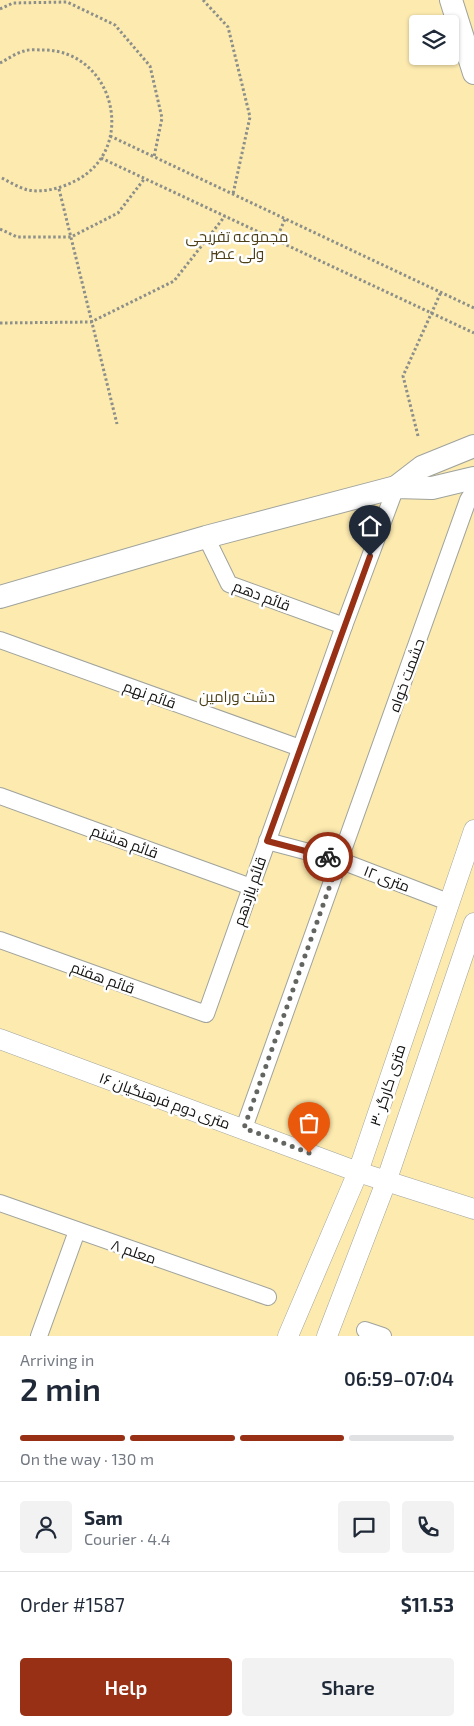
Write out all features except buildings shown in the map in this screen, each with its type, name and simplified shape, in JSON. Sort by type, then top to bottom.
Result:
[{"type":"main road","points":[[451,0],[474,73]]},
{"type":"main road","points":[[396,487],[422,467],[474,446]]},
{"type":"main road","points":[[0,597],[206,537],[396,487],[432,488],[474,478]]},
{"type":"street","name":"قائم یازدهم","points":[[206,1014],[300,748],[396,487]]},
{"type":"street","name":"حشمت خواه","points":[[244,1128],[468,500],[474,490]]},
{"type":"street","name":"قائم دهم","points":[[206,537],[229,584],[344,626]]},
{"type":"street","name":"قائم نهم","points":[[0,640],[300,748]]},
{"type":"street","name":"قائم هشتم","points":[[0,796],[251,887]]},
{"type":"street","name":"۳۰ متری کارگر","points":[[288,1336],[358,1172],[474,830]]},
{"type":"street","name":"۱۲ متری","points":[[267,841],[339,860],[448,902]]},
{"type":"street","name":"۳۰ متری کارگر","points":[[328,1336],[386,1182],[474,923]]},
{"type":"street","name":"قائم هفتم","points":[[0,940],[206,1014]]},
{"type":"street","name":"۱۶ متری دوم فرهنگیان","points":[[0,1039],[244,1128],[358,1172],[474,1209]]},
{"type":"street","name":"معلم ۸","points":[[0,1203],[268,1297]]},
{"type":"street","points":[[39,1336],[77,1231]]},
{"type":"street","points":[[364,1330],[383,1336]]},
{"type":"path","points":[[203,0],[228,27],[250,117],[234,194]]},
{"type":"path","points":[[0,9],[13,1],[67,2],[115,25],[150,66],[162,118],[154,157]]},
{"type":"path","points":[[0,63],[25,50],[57,50],[85,63],[106,88],[113,119],[107,150],[88,175],[59,189],[27,190],[0,177]]},
{"type":"path","points":[[110,136],[474,308]]},
{"type":"path","points":[[101,158],[474,333]]},
{"type":"path","points":[[0,229],[17,237],[71,236],[118,213],[145,178]]},
{"type":"path","points":[[59,189],[117,424]]},
{"type":"path","points":[[0,323],[91,322],[174,280],[225,216]]},
{"type":"path","points":[[276,240],[285,219]]},
{"type":"path","points":[[418,436],[403,376],[441,292]]},
{"type":"green space","name":"دشت ورامین","points":[[0,0],[474,0],[474,1336],[0,1336]]},
{"type":"way so far","points":[[309,1153],[244,1128],[339,860],[328,857]]},
{"type":"route","points":[[328,857],[267,841],[370,556]]},
{"type":"park label","name":"مجموعه تفریحی ولی عصر","points":[[237,244]]}]
